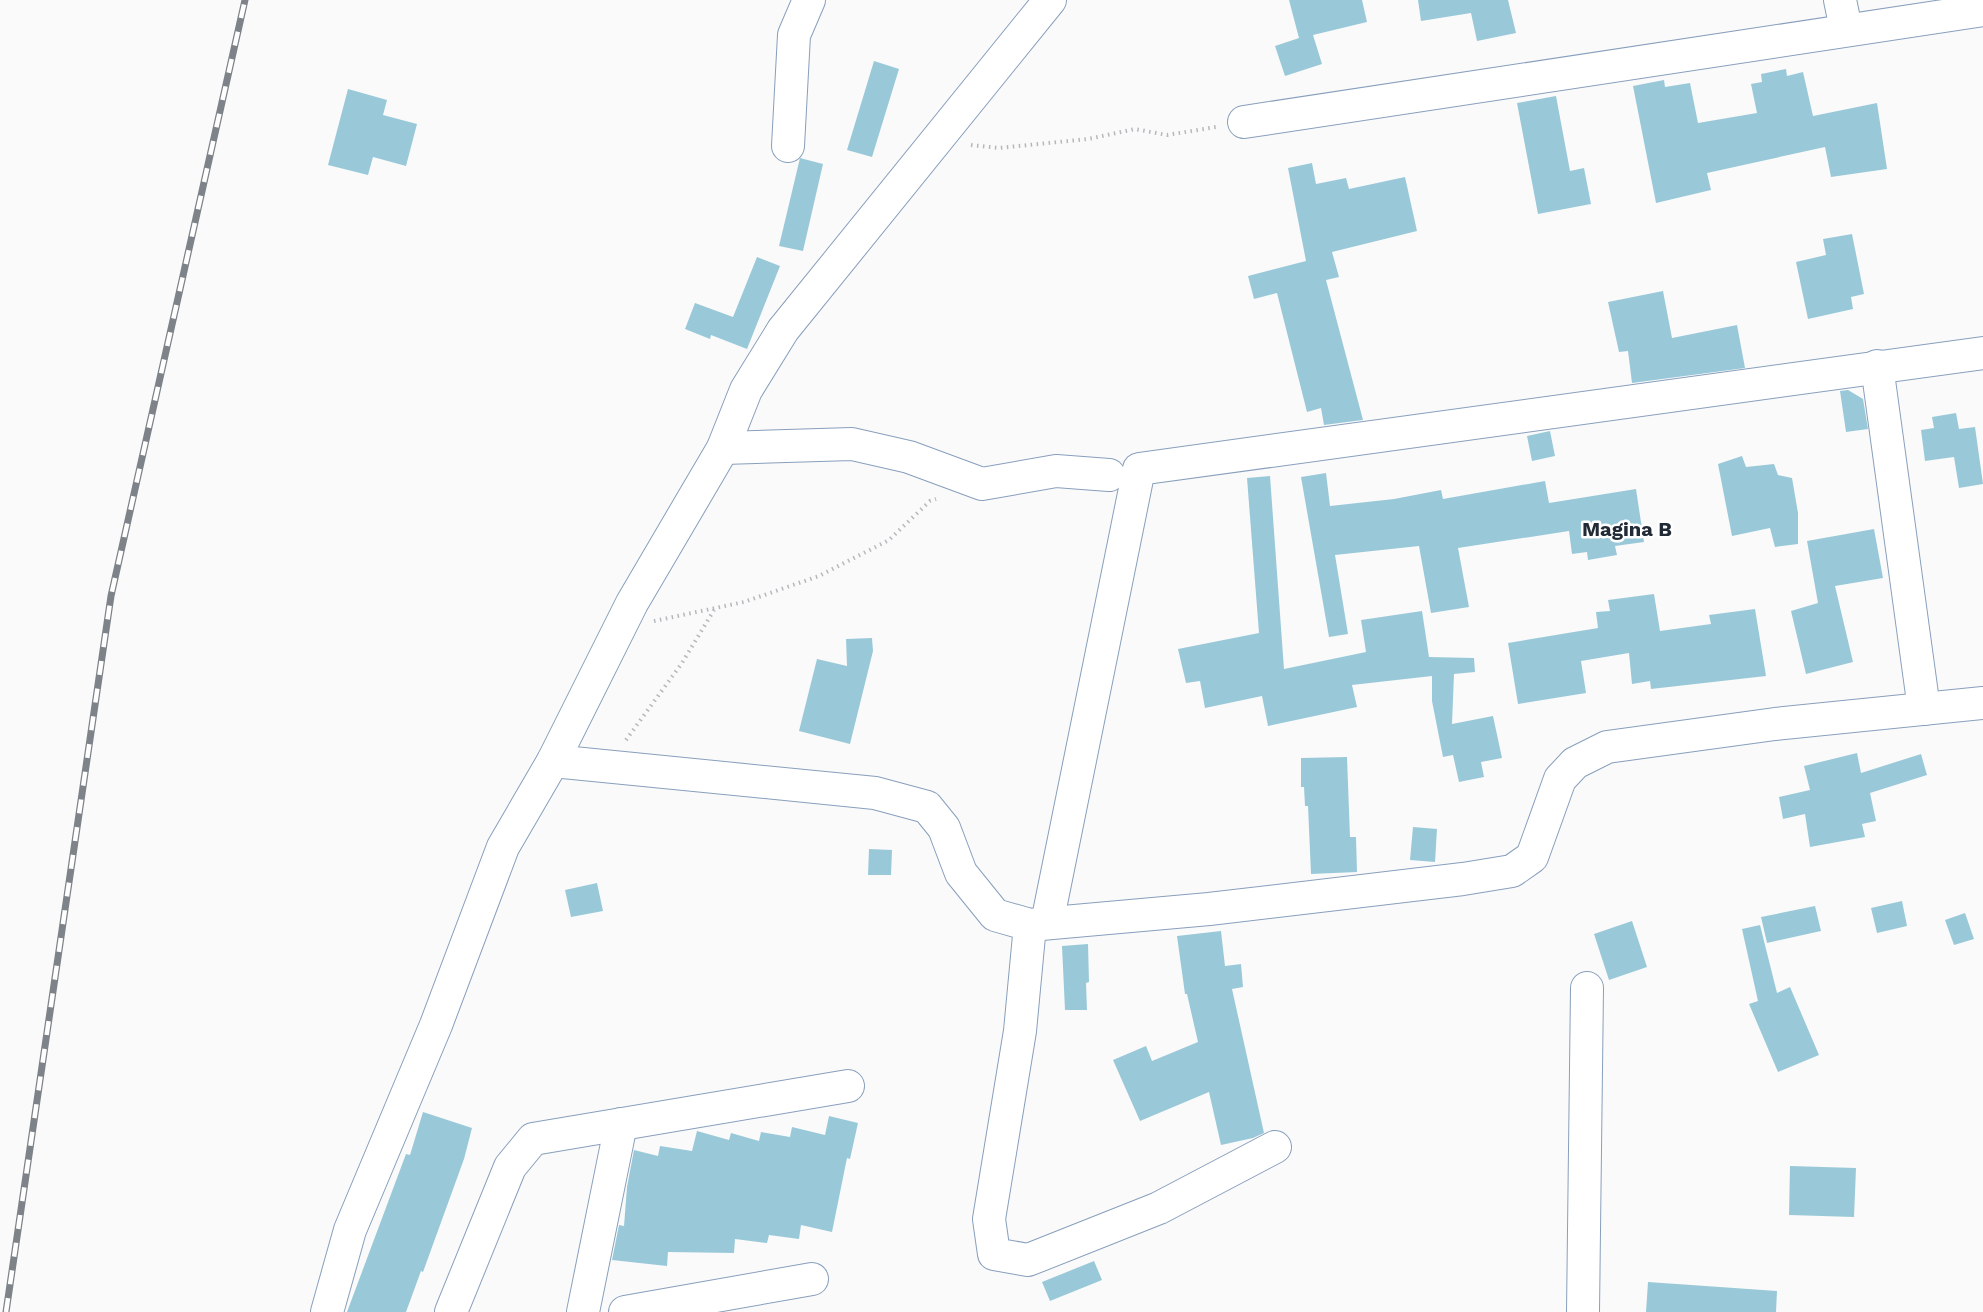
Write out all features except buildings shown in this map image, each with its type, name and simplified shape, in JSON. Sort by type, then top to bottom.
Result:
[{"type":"street","points":[[788,146],[794,35],[808,0]]},
{"type":"street","points":[[327,1312],[351,1230],[436,1025],[503,847],[553,760],[621,624],[723,447],[746,390],[783,330],[1050,0]]},
{"type":"street","points":[[1244,122],[1843,15],[1983,10]]},
{"type":"street","points":[[1275,1148],[1160,1208],[1057,1246],[1028,1260],[994,1254],[989,1219],[1038,924],[1138,469],[1983,353]]},
{"type":"street","points":[[1877,366],[1924,709]]},
{"type":"street","points":[[723,447],[852,444],[909,457],[982,484],[1056,471],[1109,475]]},
{"type":"street","points":[[553,760],[875,793],[927,807],[945,828],[961,873],[995,915],[1038,924],[1209,909],[1463,879],[1512,871],[1532,857],[1560,779],[1575,763],[1607,747],[1775,724],[1983,703]]},
{"type":"street","points":[[1583,1312],[1587,988]]},
{"type":"street","points":[[451,1312],[510,1167],[533,1139],[848,1086]]},
{"type":"street","points":[[583,1312],[621,1124]]},
{"type":"street","points":[[625,1312],[812,1278]]},
{"type":"path","points":[[935,140],[999,148],[1088,139],[1135,129],[1167,135],[1244,122]]},
{"type":"path","points":[[621,624],[668,620],[744,602],[819,576],[890,540],[930,501],[940,498]]},
{"type":"path","points":[[605,766],[682,663],[715,609]]},
{"type":"railway","points":[[6,1312],[111,596],[245,0]]},
{"type":"district","name":"Magina B","points":[[1627,529]]}]
